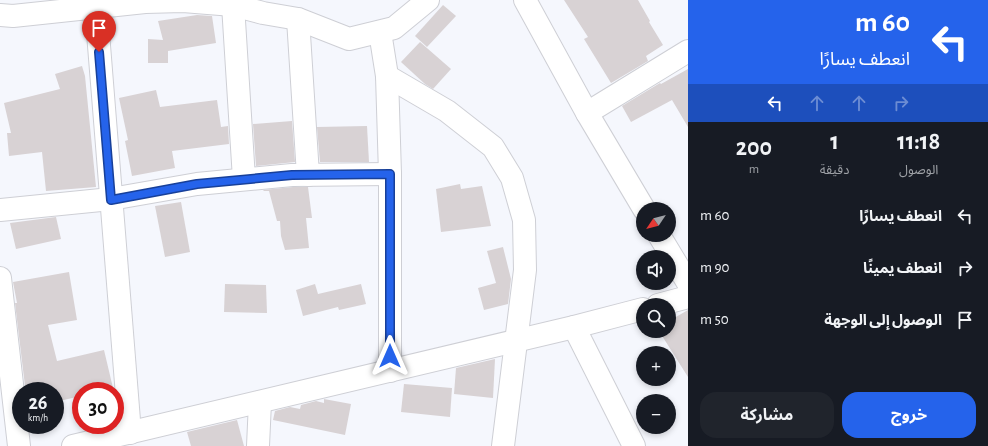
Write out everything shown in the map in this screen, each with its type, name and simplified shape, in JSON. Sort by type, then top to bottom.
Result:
[{"type":"street","points":[[0,15],[13,16],[52,5],[96,8],[145,2],[183,1],[233,5],[263,13],[298,19],[349,39],[394,28],[428,0]]},
{"type":"street","points":[[525,0],[587,113],[640,202]]},
{"type":"street","points":[[233,5],[244,180]]},
{"type":"street","points":[[96,8],[130,433]]},
{"type":"street","points":[[298,19],[308,175]]},
{"type":"street","points":[[380,32],[388,76],[390,174],[390,371]]},
{"type":"street","points":[[587,113],[688,51]]},
{"type":"street","points":[[388,76],[447,111],[493,147],[512,178],[524,220],[525,270],[503,446]]},
{"type":"street","points":[[0,210],[111,200],[197,184],[292,175],[390,174]]},
{"type":"street","points":[[664,242],[688,283]]},
{"type":"street","points":[[0,278],[19,446]]},
{"type":"street","points":[[676,300],[688,297]]},
{"type":"street","points":[[73,446],[574,328],[636,311]]},
{"type":"street","points":[[574,328],[634,446]]},
{"type":"street","points":[[258,446],[260,402]]},
{"type":"building","points":[[564,0],[638,0],[663,45],[646,56],[648,61],[611,83],[584,39],[588,37]]},
{"type":"building","points":[[443,5],[456,16],[427,47],[415,36]]},
{"type":"building","points":[[197,15],[212,16],[216,43],[168,51],[168,63],[148,63],[148,39],[163,40],[158,21]]},
{"type":"building","points":[[420,42],[451,69],[433,89],[425,84],[401,62]]},
{"type":"building","points":[[82,66],[85,76],[96,187],[46,191],[42,152],[9,156],[7,133],[11,133],[4,103],[60,89],[55,74]]},
{"type":"building","points":[[688,69],[688,127],[672,100],[631,122],[622,106],[660,83],[661,84]]},
{"type":"building","points":[[156,90],[160,107],[217,100],[221,127],[228,126],[229,144],[172,151],[175,168],[132,176],[125,141],[128,140],[119,98]]},
{"type":"building","points":[[292,121],[295,162],[256,166],[253,124]]},
{"type":"building","points":[[367,126],[369,162],[320,162],[317,127]]},
{"type":"building","points":[[460,184],[461,189],[482,186],[491,226],[441,232],[436,189]]},
{"type":"building","points":[[308,187],[312,218],[306,218],[309,248],[285,250],[281,236],[280,221],[277,221],[269,191],[263,190]]},
{"type":"building","points":[[181,202],[190,252],[165,257],[155,206]]},
{"type":"building","points":[[56,217],[61,239],[16,249],[10,223]]},
{"type":"building","points":[[503,247],[511,279],[508,304],[484,310],[478,288],[496,283],[487,251]]},
{"type":"building","points":[[69,272],[77,320],[48,325],[57,361],[104,350],[112,382],[72,382],[72,398],[64,400],[64,382],[25,382],[15,303],[17,303],[13,282]]},
{"type":"building","points":[[225,284],[266,285],[267,313],[224,312]]},
{"type":"building","points":[[315,284],[318,294],[361,284],[366,304],[339,310],[338,307],[303,316],[296,290]]},
{"type":"building","points":[[688,310],[688,377],[676,358],[676,346],[668,346],[663,338],[676,338],[676,317]]},
{"type":"building","points":[[495,359],[493,398],[454,394],[456,368]]},
{"type":"building","points":[[404,384],[452,388],[450,417],[401,412]]},
{"type":"building","points":[[324,399],[351,404],[345,435],[273,420],[275,411],[290,407],[300,409],[301,405],[316,401],[324,403]]},
{"type":"building","points":[[237,420],[244,446],[191,446],[187,432]]},
{"type":"route","points":[[99,52],[111,200],[197,184],[292,175],[390,174],[390,356]]}]
